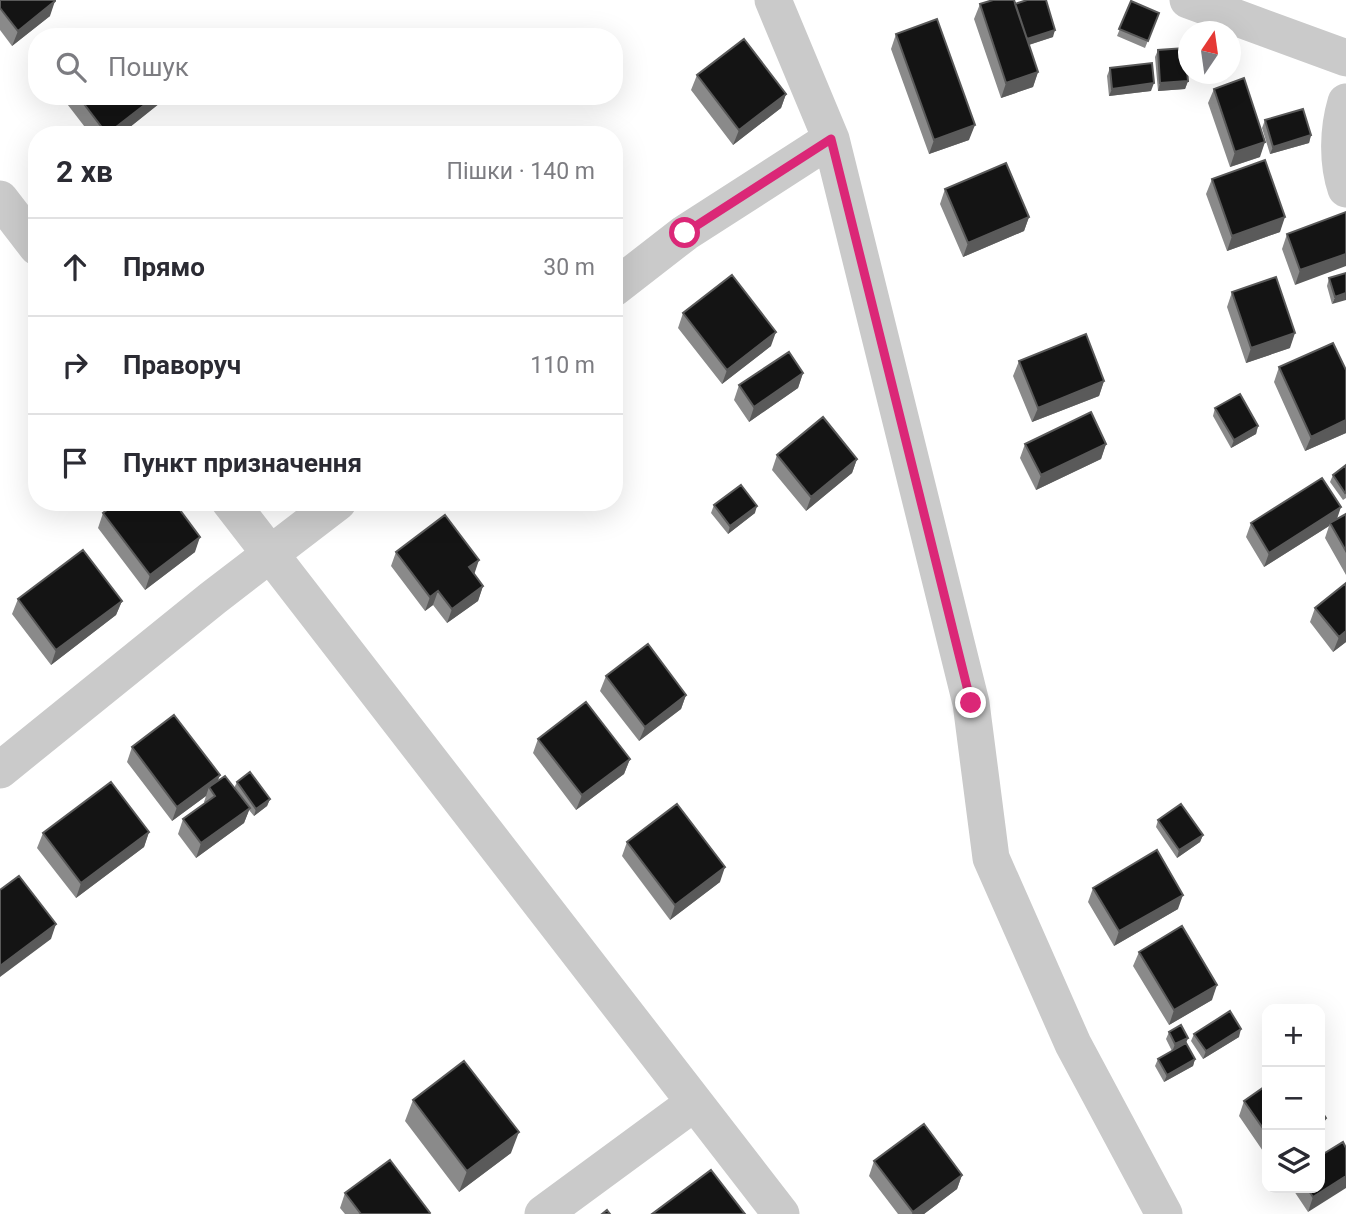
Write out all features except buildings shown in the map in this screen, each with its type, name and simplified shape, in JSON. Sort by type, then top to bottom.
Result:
[{"type":"street","points":[[773,0],[831,139],[971,703],[991,858],[1073,1044],[1164,1214]]},
{"type":"street","points":[[1188,0],[1346,58]]},
{"type":"street","points":[[1346,102],[1342,117],[1340,170],[1346,189]]},
{"type":"street","points":[[623,281],[685,233],[831,139]]},
{"type":"street","points":[[0,199],[28,235]]},
{"type":"street","points":[[237,511],[781,1214]]},
{"type":"street","points":[[0,770],[326,511]]},
{"type":"street","points":[[543,1214],[694,1103]]},
{"type":"route","points":[[685,233],[831,139],[971,703]]}]
